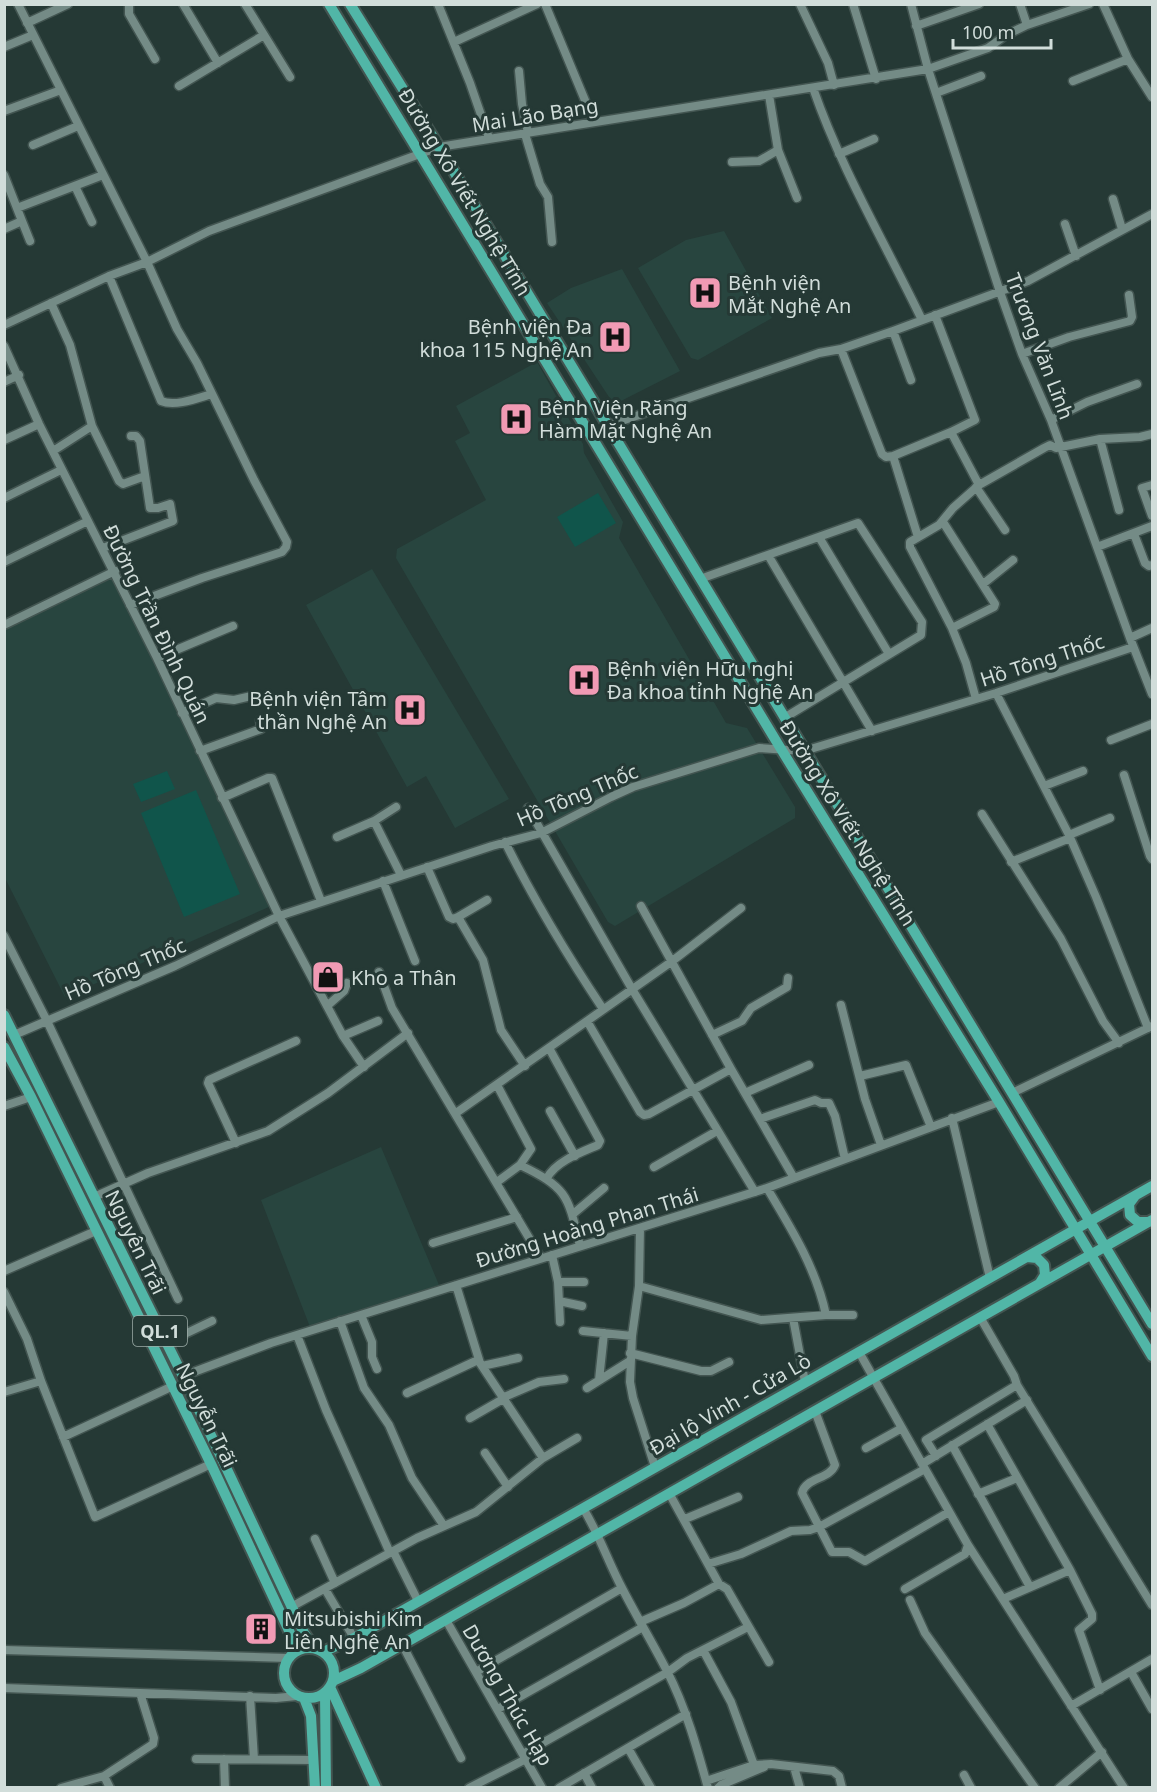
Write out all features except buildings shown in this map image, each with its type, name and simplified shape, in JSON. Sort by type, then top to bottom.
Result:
[{"type":"main road","name":"Đường Xô Viết Nghệ Tĩnh","points":[[329,4],[1152,1356]]},
{"type":"main road","name":"Đường Xô Viết Nghệ Tĩnh","points":[[350,4],[439,147],[1152,1324]]},
{"type":"main road","points":[[591,435],[607,426]]},
{"type":"main road","points":[[656,542],[672,533]]},
{"type":"main road","name":"Nguyên Trãi","points":[[4,1015],[9,1037],[43,1092],[183,1376],[291,1607],[304,1633],[318,1650]]},
{"type":"main road","name":"Nguyễn Trãi","points":[[4,1047],[31,1097],[212,1464],[290,1633],[291,1655]]},
{"type":"main road","points":[[31,1097],[43,1092]]},
{"type":"main road","name":"Đại lộ Vinh - Cửa Lò","points":[[318,1650],[354,1638],[1152,1186]]},
{"type":"main road","points":[[1135,1196],[1129,1204],[1130,1215],[1138,1222],[1151,1221]]},
{"type":"main road","points":[[301,1697],[319,1696],[329,1687],[402,1644],[1151,1221]]},
{"type":"main road","points":[[96,1231],[108,1225]]},
{"type":"main road","points":[[1024,1258],[1034,1257],[1044,1265],[1046,1275],[1040,1283]]},
{"type":"main road","points":[[141,1320],[152,1315]]},
{"type":"main road","points":[[212,1464],[222,1459]]},
{"type":"main road","points":[[291,1655],[306,1647],[318,1650]]},
{"type":"main road","name":"QL.1","points":[[318,1650],[331,1660],[334,1667],[329,1687],[326,1788]]},
{"type":"main road","name":"QL.1","points":[[291,1655],[283,1672],[284,1679],[287,1686],[301,1697],[311,1716],[315,1788]]},
{"type":"main road","points":[[329,1687],[376,1788]]},
{"type":"street","points":[[18,4],[147,262],[177,329],[286,539],[286,548],[282,552],[130,605]]},
{"type":"street","points":[[27,23],[68,4]]},
{"type":"street","points":[[129,4],[129,14],[155,59]]},
{"type":"street","points":[[183,4],[218,63]]},
{"type":"street","points":[[245,4],[290,77]]},
{"type":"street","points":[[438,4],[489,138]]},
{"type":"street","points":[[454,42],[537,4]]},
{"type":"street","points":[[545,4],[594,122]]},
{"type":"street","points":[[800,4],[828,63],[834,85]]},
{"type":"street","points":[[853,4],[876,79]]},
{"type":"street","name":"Trương Văn Lĩnh","points":[[910,4],[928,69],[1000,292],[1022,354],[1051,420],[1130,638],[1149,678],[1152,694]]},
{"type":"street","points":[[916,26],[979,4]]},
{"type":"street","points":[[1020,4],[1027,25]]},
{"type":"street","name":"Mai Lão Bạng","points":[[4,325],[109,276],[147,262],[209,231],[439,147],[928,69],[988,48],[1006,35],[1027,25],[1089,4]]},
{"type":"street","points":[[1103,4],[1128,59],[1152,97]]},
{"type":"street","points":[[4,47],[33,35]]},
{"type":"street","points":[[179,86],[264,35]]},
{"type":"street","points":[[1073,81],[1128,59]]},
{"type":"street","points":[[519,72],[526,133],[540,184],[548,197],[552,242]]},
{"type":"street","points":[[936,93],[981,76]]},
{"type":"street","points":[[813,88],[839,154],[922,320]]},
{"type":"street","points":[[4,111],[61,90]]},
{"type":"street","points":[[769,95],[778,150],[797,198]]},
{"type":"street","points":[[33,145],[78,126]]},
{"type":"street","points":[[839,154],[874,139]]},
{"type":"street","points":[[732,162],[759,161],[778,150]]},
{"type":"street","points":[[17,208],[103,175]]},
{"type":"street","points":[[4,176],[30,242]]},
{"type":"street","points":[[75,186],[92,222]]},
{"type":"street","points":[[1113,199],[1122,229]]},
{"type":"street","points":[[607,426],[819,353],[893,331],[1000,292],[1028,281],[1152,214]]},
{"type":"street","points":[[4,229],[22,221]]},
{"type":"street","points":[[1065,224],[1076,256]]},
{"type":"street","points":[[109,276],[161,401],[165,403],[186,401],[212,394]]},
{"type":"street","points":[[1022,354],[1069,337],[1130,321],[1132,317],[1129,295]]},
{"type":"street","points":[[51,303],[70,345],[92,426],[119,481],[123,484],[145,476]]},
{"type":"street","points":[[840,348],[882,454],[886,457],[893,456],[973,422],[975,418],[935,315]]},
{"type":"street","points":[[893,331],[911,380]]},
{"type":"street","name":"Đường Trần Đình Quán","points":[[4,346],[61,470],[115,572],[279,916],[343,1036],[364,1067]]},
{"type":"street","points":[[4,382],[19,375]]},
{"type":"street","points":[[1051,420],[1087,402],[1137,384]]},
{"type":"street","points":[[4,440],[39,424]]},
{"type":"street","points":[[53,451],[92,426]]},
{"type":"street","points":[[951,432],[978,486],[1005,530]]},
{"type":"street","points":[[976,699],[966,663],[952,628],[910,547],[911,541],[943,522],[953,508],[978,486],[1050,445],[1060,447],[1152,434]]},
{"type":"street","points":[[103,548],[173,521],[170,504],[150,508],[140,441],[136,436],[131,436]]},
{"type":"street","points":[[1100,440],[1119,510]]},
{"type":"street","points":[[893,456],[918,537]]},
{"type":"street","points":[[4,498],[61,470]]},
{"type":"street","points":[[1152,485],[1142,488],[1152,516]]},
{"type":"street","points":[[4,562],[88,521]]},
{"type":"street","points":[[943,522],[995,606],[952,628]]},
{"type":"street","points":[[700,579],[858,523],[922,622],[921,635],[784,718]]},
{"type":"street","points":[[1097,547],[1152,526]]},
{"type":"street","points":[[1134,534],[1145,563],[1152,565]]},
{"type":"street","points":[[819,537],[889,654]]},
{"type":"street","points":[[768,555],[872,731]]},
{"type":"street","points":[[983,584],[1013,560]]},
{"type":"street","points":[[4,612],[7,623],[115,572]]},
{"type":"street","points":[[157,658],[233,626]]},
{"type":"street","name":"Hồ Tông Thốc","points":[[1130,638],[1152,628]]},
{"type":"street","name":"Hồ Tông Thốc","points":[[9,1037],[175,966],[279,916],[505,842],[541,833],[610,796],[633,787],[759,748],[804,751],[996,693],[1134,647]]},
{"type":"street","points":[[996,693],[1069,836],[1150,1027],[1012,1093]]},
{"type":"street","points":[[182,713],[216,698],[234,700],[256,695]]},
{"type":"street","points":[[200,751],[247,732],[261,729],[260,720]]},
{"type":"street","points":[[1111,740],[1152,724]]},
{"type":"street","points":[[1044,786],[1083,771]]},
{"type":"street","points":[[1124,775],[1152,859]]},
{"type":"street","points":[[222,798],[272,778],[321,901]]},
{"type":"street","points":[[336,837],[374,821],[396,807]]},
{"type":"street","points":[[528,808],[632,989],[755,1192]]},
{"type":"street","points":[[982,814],[1060,939],[1103,1021],[1119,1043]]},
{"type":"street","points":[[1011,862],[1110,818]]},
{"type":"street","points":[[374,821],[401,875]]},
{"type":"street","points":[[505,842],[562,945],[603,1009]]},
{"type":"street","points":[[427,867],[449,917],[453,919],[458,917],[487,900]]},
{"type":"street","points":[[383,881],[414,961]]},
{"type":"street","points":[[641,906],[794,1178]]},
{"type":"street","points":[[456,1113],[671,962],[741,908]]},
{"type":"street","points":[[458,917],[483,960],[501,1030],[525,1066]]},
{"type":"street","points":[[4,936],[47,1021],[178,1299]]},
{"type":"street","points":[[379,972],[389,1002],[541,1258]]},
{"type":"street","points":[[712,1035],[742,1021],[750,1010],[787,987],[788,978]]},
{"type":"street","points":[[327,1006],[344,991],[347,983]]},
{"type":"street","points":[[841,1005],[865,1099],[881,1145]]},
{"type":"street","points":[[343,1036],[378,1021]]},
{"type":"street","points":[[587,1021],[642,1114],[649,1114],[731,1069]]},
{"type":"street","points":[[94,1197],[122,1184],[274,1127],[364,1067],[408,1033]]},
{"type":"street","points":[[236,1143],[208,1083],[209,1080],[296,1041]]},
{"type":"street","points":[[548,1178],[554,1169],[598,1145],[600,1139],[549,1048]]},
{"type":"street","points":[[745,1093],[809,1065]]},
{"type":"street","points":[[860,1076],[906,1065],[931,1127]]},
{"type":"street","points":[[497,1084],[531,1146],[531,1151],[520,1165],[497,1182]]},
{"type":"street","points":[[4,1106],[31,1097]]},
{"type":"street","points":[[760,1119],[815,1100],[829,1103],[835,1116],[845,1159]]},
{"type":"street","name":"Đường Hoàng Phan Thái","points":[[183,1376],[297,1335],[767,1188],[999,1102]]},
{"type":"street","points":[[550,1111],[575,1156]]},
{"type":"street","points":[[952,1118],[990,1278]]},
{"type":"street","points":[[654,1167],[717,1131]]},
{"type":"street","points":[[520,1165],[548,1178],[562,1193],[573,1214],[580,1246]]},
{"type":"street","points":[[573,1214],[604,1188]]},
{"type":"street","points":[[767,1188],[805,1255],[820,1292],[826,1315]]},
{"type":"street","points":[[433,1242],[517,1217]]},
{"type":"street","points":[[640,1228],[639,1286],[630,1357],[632,1393],[656,1467]]},
{"type":"street","points":[[4,1270],[96,1231]]},
{"type":"street","points":[[552,1255],[558,1282],[560,1322]]},
{"type":"street","points":[[558,1282],[584,1281]]},
{"type":"street","points":[[456,1285],[480,1363],[543,1458]]},
{"type":"street","points":[[639,1286],[761,1320],[854,1315]]},
{"type":"street","points":[[4,1293],[21,1325],[95,1517],[212,1464]]},
{"type":"street","points":[[559,1301],[582,1306]]},
{"type":"street","points":[[361,1315],[372,1342],[372,1357],[377,1368]]},
{"type":"street","points":[[980,1317],[1017,1385],[1152,1605]]},
{"type":"street","points":[[793,1318],[805,1382]]},
{"type":"street","points":[[166,1343],[212,1321]]},
{"type":"street","points":[[340,1322],[364,1388],[384,1415],[412,1478],[444,1526]]},
{"type":"street","points":[[584,1331],[632,1335]]},
{"type":"street","points":[[599,1380],[604,1333]]},
{"type":"street","points":[[297,1335],[326,1410],[391,1552],[418,1601]]},
{"type":"street","points":[[859,1352],[968,1545],[1124,1788]]},
{"type":"street","points":[[587,1388],[630,1357],[704,1371],[729,1362]]},
{"type":"street","points":[[407,1393],[480,1363],[518,1358]]},
{"type":"street","points":[[470,1418],[503,1398],[539,1382],[564,1379]]},
{"type":"street","points":[[4,1392],[41,1381]]},
{"type":"street","points":[[913,1448],[1017,1385]]},
{"type":"street","points":[[63,1437],[173,1386]]},
{"type":"street","points":[[708,1564],[741,1554],[791,1531],[819,1527],[923,1467],[952,1445],[1027,1400]]},
{"type":"street","points":[[815,1411],[835,1465],[832,1472],[804,1487],[802,1491],[832,1552],[849,1552],[865,1561],[949,1512]]},
{"type":"street","points":[[987,1424],[1070,1570],[1092,1616],[1090,1621],[1079,1630],[1100,1690]]},
{"type":"street","points":[[866,1448],[902,1428]]},
{"type":"street","points":[[291,1607],[391,1552],[480,1509],[543,1458],[577,1438]]},
{"type":"street","points":[[926,1440],[936,1456]]},
{"type":"street","points":[[952,1445],[1030,1587]]},
{"type":"street","points":[[485,1453],[508,1487]]},
{"type":"street","points":[[978,1494],[1017,1478]]},
{"type":"street","points":[[669,1493],[719,1584],[727,1589],[769,1662]]},
{"type":"street","points":[[685,1519],[738,1497]]},
{"type":"street","points":[[583,1508],[598,1533],[622,1588],[668,1672],[686,1714],[707,1784],[754,1765],[771,1764],[835,1772],[840,1778],[842,1788]]},
{"type":"street","points":[[315,1539],[336,1583]]},
{"type":"street","points":[[905,1589],[963,1555],[968,1545]]},
{"type":"street","points":[[1002,1599],[1070,1570]]},
{"type":"street","points":[[498,1709],[642,1624],[719,1584]]},
{"type":"street","points":[[476,1672],[622,1588]]},
{"type":"street","points":[[325,1589],[354,1638]]},
{"type":"street","points":[[910,1600],[925,1633],[1035,1788]]},
{"type":"street","name":"Dương Thúc Hạp","points":[[446,1620],[542,1788]]},
{"type":"street","points":[[469,1788],[703,1650],[747,1627]]},
{"type":"street","points":[[402,1644],[460,1758]]},
{"type":"street","points":[[4,1650],[291,1655]]},
{"type":"street","points":[[703,1650],[731,1702],[754,1765]]},
{"type":"street","points":[[1071,1706],[1152,1659]]},
{"type":"street","points":[[1131,1672],[1152,1709]]},
{"type":"street","points":[[4,1688],[301,1697]]},
{"type":"street","points":[[62,1788],[104,1776],[153,1744],[140,1693]]},
{"type":"street","points":[[250,1696],[254,1759]]},
{"type":"street","points":[[559,1788],[686,1714]]},
{"type":"street","points":[[628,1748],[651,1788]]},
{"type":"street","points":[[1059,1788],[1102,1752]]},
{"type":"street","points":[[196,1759],[314,1760]]},
{"type":"street","points":[[224,1759],[225,1788]]},
{"type":"street","points":[[718,1788],[771,1764]]},
{"type":"street","points":[[794,1767],[800,1788]]},
{"type":"street","points":[[584,1773],[592,1788]]},
{"type":"street","points":[[104,1776],[110,1788]]},
{"type":"street","points":[[964,1776],[971,1788]]},
{"type":"shaded area","name":"Bệnh viện Mắt Nghệ An","points":[[724,231],[772,318],[698,360],[691,358],[638,268],[686,240]]},
{"type":"shaded area","name":"Bệnh viện Đa khoa 115 Nghệ An","points":[[622,269],[680,371],[619,402],[611,400],[547,303],[571,288]]},
{"type":"shaded area","name":"Bệnh viện Hữu nghị Đa khoa tỉnh Nghệ An","points":[[537,362],[623,522],[619,538],[726,723],[747,728],[795,807],[795,818],[615,926],[608,922],[396,558],[397,549],[486,500],[455,441],[470,433],[456,406]]},
{"type":"shaded area","name":"Bệnh viện Tâm thần Nghệ An","points":[[372,569],[509,799],[455,828],[426,776],[407,787],[306,605]]},
{"type":"shaded area","points":[[109,574],[180,714],[271,906],[65,997],[5,878],[5,626]]},
{"type":"shaded area","points":[[381,1147],[439,1285],[310,1327],[261,1200]]},
{"type":"green space","points":[[598,493],[616,523],[575,547],[557,517]]},
{"type":"green space","points":[[167,771],[175,789],[141,802],[133,784]]},
{"type":"green space","points":[[196,790],[240,894],[184,917],[141,813]]},
{"type":"place","name":"Bệnh viện Mắt Nghệ An","points":[[705,293]]},
{"type":"place","name":"Bệnh viện Đa khoa 115 Nghệ An","points":[[615,337]]},
{"type":"place","name":"Bệnh Viện Răng Hàm Mặt Nghệ An","points":[[516,419]]},
{"type":"place","name":"Bệnh viện Hữu nghị Đa khoa tỉnh Nghệ An","points":[[584,680]]},
{"type":"place","name":"Bệnh viện Tâm thần Nghệ An","points":[[410,710]]},
{"type":"place","name":"Kho a Thân","points":[[328,977]]},
{"type":"place","name":"Mitsubishi Kim Liên Nghệ An","points":[[261,1629]]}]
